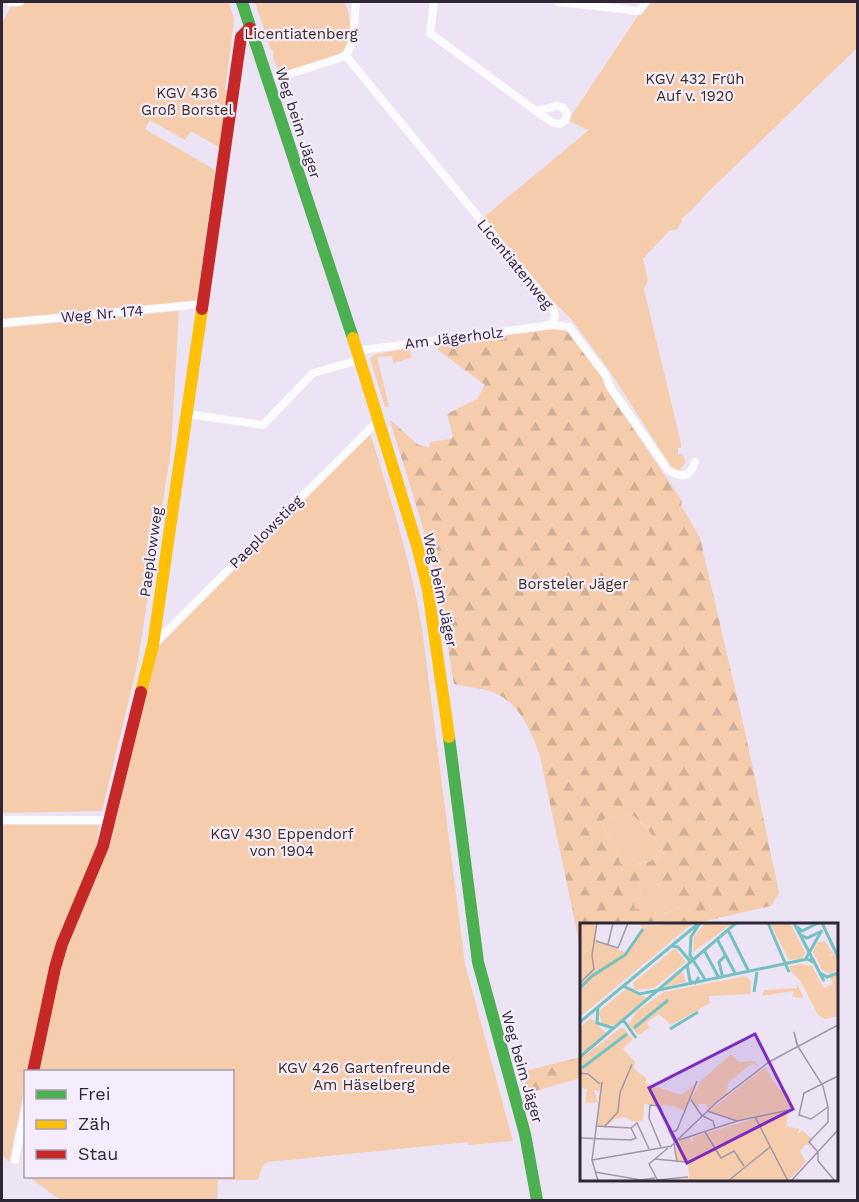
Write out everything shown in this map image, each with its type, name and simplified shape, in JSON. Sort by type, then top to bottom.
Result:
[{"type":"street","points":[[10,2],[20,2]]},
{"type":"street","name":"Weg beim Jäger","points":[[242,2],[379,420],[418,549],[428,590],[439,659],[478,962],[525,1134],[537,1200]]},
{"type":"street","points":[[268,81],[346,56],[352,41],[356,2]]},
{"type":"street","points":[[434,2],[430,33],[537,111]]},
{"type":"street","points":[[558,2],[639,11],[646,2]]},
{"type":"street","name":"Paeplowweg","points":[[33,1070],[55,968],[62,944],[103,846],[153,645],[241,37],[250,28]]},
{"type":"street","name":"Licentiatenweg","points":[[346,56],[553,308],[555,316],[552,325],[569,327],[606,376],[610,387],[668,470],[684,476],[690,473],[695,462]]},
{"type":"street","name":"Weg Nr. 174","points":[[2,323],[202,304]]},
{"type":"street","name":"Am Jägerholz","points":[[187,414],[263,425],[314,373],[358,356],[552,325]]},
{"type":"street","name":"Paeplowstieg","points":[[153,645],[379,420]]},
{"type":"street","points":[[2,820],[110,820]]},
{"type":"street","points":[[15,1160],[24,1117]]},
{"type":"green space","name":"KGV 436 Groß Borstel","points":[[24,2],[229,2],[234,20],[225,90],[229,92],[222,149],[191,131],[185,140],[150,120],[145,129],[215,170],[197,301],[2,320],[2,23],[11,7],[17,7]]},
{"type":"green space","name":"Licentiatenberg","points":[[255,2],[344,2],[350,21],[347,44],[338,55],[318,63],[279,73]]},
{"type":"green space","name":"KGV 432 Früh Auf v. 1920","points":[[647,2],[857,2],[857,48],[682,218],[677,229],[669,231],[643,259],[648,281],[644,289],[681,444],[678,454],[683,455],[686,462],[679,471],[673,470],[611,373],[572,320],[546,294],[484,217],[589,130],[568,121]]},
{"type":"green space","points":[[179,311],[171,450],[137,666],[102,811],[2,813],[2,328]]},
{"type":"green space","name":"Borsteler Jäger","points":[[566,327],[600,371],[605,387],[682,501],[681,505],[700,538],[746,736],[779,893],[771,906],[696,923],[580,923],[580,946],[540,756],[529,728],[512,704],[504,698],[490,691],[454,684],[429,547],[390,421],[417,444],[429,448],[430,442],[451,439],[453,436],[447,414],[477,399],[485,385],[438,350],[437,345]],"holes":[[[630,815],[646,827],[664,853],[644,863],[620,863],[617,850],[602,824],[604,819]],[[650,878],[656,885],[667,887],[683,906],[654,919],[643,909],[635,909],[634,902],[642,895],[638,884]]]},
{"type":"green space","points":[[410,348],[411,358],[393,363],[392,356],[377,357],[389,407],[385,407],[370,358],[376,354]]},
{"type":"green space","name":"KGV 430 Eppendorf von 1904","points":[[370,433],[412,578],[422,628],[465,964],[513,1141],[468,1145],[468,1142],[268,1162],[263,1165],[258,1180],[218,1180],[217,1200],[60,1200],[30,1178],[234,1178],[234,1070],[38,1070],[57,972],[117,816],[157,648]]},
{"type":"green space","points":[[630,815],[636,818],[663,849],[661,856],[644,863],[620,863],[617,850],[602,824],[604,819]]},
{"type":"green space","points":[[2,825],[99,825],[97,844],[29,1070],[24,1070],[24,1091],[9,1162],[2,1155]]},
{"type":"green space","points":[[650,877],[658,886],[667,887],[683,906],[653,919],[641,909],[635,909],[634,902],[642,895],[638,884]]},
{"type":"green space","points":[[580,1057],[580,1078],[528,1093],[521,1072]]},
{"type":"traffic: fast","points":[[242,2],[353,338]]},
{"type":"traffic: fast","points":[[449,737],[478,962],[525,1134],[537,1200]]},
{"type":"traffic: slow","points":[[141,692],[153,645],[202,309]]},
{"type":"traffic: slow","points":[[353,338],[418,549],[428,590],[449,737]]},
{"type":"traffic: jam","points":[[202,309],[241,37],[250,28]]},
{"type":"traffic: jam","points":[[33,1070],[55,968],[62,944],[103,846],[141,692]]},
{"type":"park label","name":"KGV 426 Gartenfreunde Am Häselberg","points":[[364,1076]]}]
